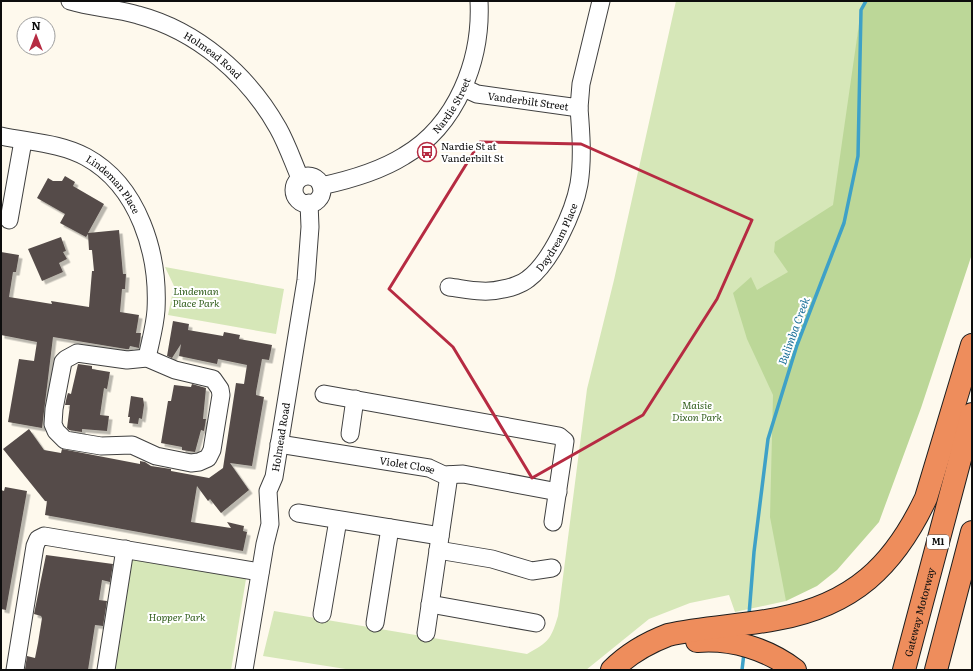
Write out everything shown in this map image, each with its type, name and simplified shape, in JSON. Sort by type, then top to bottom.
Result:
[{"type":"highway","points":[[628,670],[654,653],[775,619],[814,610],[849,593],[867,581],[896,551],[918,516],[926,498],[972,345]]},
{"type":"highway","name":"Gateway Motorway","points":[[904,670],[972,414]]},
{"type":"highway","points":[[936,670],[972,532]]},
{"type":"highway","points":[[948,626],[957,647],[952,670]]},
{"type":"highway","points":[[612,670],[634,652],[652,641],[668,635],[728,633],[773,656],[795,670]]},
{"type":"street","name":"Holmead Road","points":[[70,1],[137,14],[158,21],[179,31],[215,54],[245,81],[266,108],[286,144],[300,178]]},
{"type":"street","name":"Nardie Street","points":[[321,186],[370,172],[405,156],[418,146],[439,125],[464,88],[474,57],[480,22],[479,1]]},
{"type":"street","name":"Vanderbilt Street","points":[[464,88],[477,94],[580,108],[580,84],[601,1]]},
{"type":"street","name":"Daydream Place","points":[[449,287],[483,292],[503,290],[528,280],[542,266],[556,244],[579,185],[581,133],[580,108]]},
{"type":"street","name":"Lindeman Place","points":[[1,136],[56,146],[71,150],[92,160],[112,177],[130,200],[142,223],[150,250],[156,300],[156,311],[147,358]]},
{"type":"street","points":[[9,220],[23,140]]},
{"type":"street","points":[[313,177],[321,186],[320,196],[314,202],[309,204],[301,202],[295,196],[295,185],[300,178],[313,177]]},
{"type":"street","name":"Holmead Road","points":[[244,670],[260,572],[270,524],[268,491],[274,477],[306,280],[310,227],[309,204]]},
{"type":"street","points":[[82,353],[126,360],[147,358],[175,370],[210,377],[215,381],[221,395],[212,450],[208,458],[199,462],[191,463],[156,456],[132,445],[101,446],[65,440],[60,436],[53,424],[54,409],[62,368],[66,359],[72,355],[82,353]]},
{"type":"street","points":[[324,394],[559,436],[565,441],[553,522]]},
{"type":"street","points":[[350,434],[355,399]]},
{"type":"street","name":"Violet Close","points":[[279,444],[416,465],[429,468],[444,475],[463,474],[558,492]]},
{"type":"street","points":[[426,633],[449,475]]},
{"type":"street","points":[[298,513],[390,528],[532,571],[552,568]]},
{"type":"street","points":[[322,614],[338,520]]},
{"type":"street","points":[[376,623],[390,528]]},
{"type":"street","points":[[15,670],[36,546],[38,539],[44,536],[260,572]]},
{"type":"street","points":[[106,670],[125,549]]},
{"type":"street","points":[[430,604],[536,623]]},
{"type":"highlighted area","points":[[480,142],[581,144],[752,220],[717,299],[643,415],[532,478],[453,347],[389,289]]},
{"type":"green space","name":"Maisie Dixon Park","points":[[676,1],[866,1],[861,10],[786,601],[735,612],[729,595],[690,603],[649,619],[586,670],[352,670],[263,656],[274,611],[527,654],[545,643],[551,635],[558,616],[587,389],[614,280]]},
{"type":"green space","points":[[866,1],[972,1],[972,254],[921,408],[879,522],[837,570],[817,586],[786,601],[770,517],[773,395],[747,339],[733,293],[751,277],[757,290],[788,272],[774,252],[775,242],[833,205],[861,10]]},
{"type":"green space","name":"Lindeman Place Park","points":[[165,267],[284,289],[276,334],[168,315],[174,286]]},
{"type":"green space","name":"Hopper Park","points":[[132,559],[243,577],[246,579],[231,670],[112,670]]},
{"type":"building","points":[[65,176],[75,182],[73,186],[104,204],[88,233],[119,230],[123,274],[126,274],[125,289],[122,289],[120,312],[139,315],[136,333],[141,333],[139,348],[130,346],[129,349],[53,337],[42,428],[8,422],[19,359],[34,361],[37,342],[1,335],[1,252],[19,255],[16,272],[13,272],[9,297],[52,304],[51,301],[89,307],[92,271],[94,271],[92,250],[89,250],[88,234],[86,237],[60,223],[65,214],[37,198],[48,178],[53,181],[62,181]]},
{"type":"building","points":[[61,237],[66,251],[63,252],[67,259],[59,263],[63,272],[42,281],[28,249]]},
{"type":"building","points":[[173,321],[189,324],[188,330],[223,336],[224,332],[240,335],[239,339],[272,345],[269,360],[262,359],[256,392],[256,395],[264,397],[252,466],[230,463],[249,490],[221,513],[210,499],[208,501],[197,486],[191,522],[231,528],[227,522],[244,526],[243,531],[247,532],[243,551],[45,515],[47,501],[45,501],[3,449],[29,429],[44,450],[61,453],[62,449],[140,464],[140,461],[151,466],[171,469],[171,471],[209,478],[223,468],[236,383],[244,384],[247,365],[218,359],[217,364],[179,356],[181,344],[172,358],[167,356]]},
{"type":"building","points":[[78,364],[92,366],[92,369],[110,372],[107,389],[104,388],[100,415],[109,416],[107,431],[82,429],[82,432],[69,430],[67,428],[70,405],[65,405],[68,393],[71,394]]},
{"type":"building","points":[[192,384],[206,388],[203,419],[206,419],[204,431],[201,430],[195,452],[182,450],[182,447],[161,443],[168,401],[171,401],[174,385],[191,387]]},
{"type":"building","points":[[131,396],[143,398],[144,405],[142,419],[139,418],[138,424],[129,423],[130,417],[128,417]]},
{"type":"building","points":[[5,487],[27,491],[6,610],[1,609],[1,490],[4,491]]},
{"type":"building","points":[[46,555],[113,564],[110,582],[102,580],[99,600],[107,601],[103,626],[95,625],[88,670],[25,669],[27,656],[35,658],[38,643],[42,618],[41,616],[34,614]]},
{"type":"waterway","name":"Bulimba Creek","points":[[749,615],[754,552],[768,439],[797,345],[844,223],[858,156],[861,10],[866,1]]},
{"type":"waterway","name":"Bulimba Creek","points":[[742,670],[744,653]]},
{"type":"place","name":"Nardie St at Vanderbilt St","points":[[427,152]]}]
